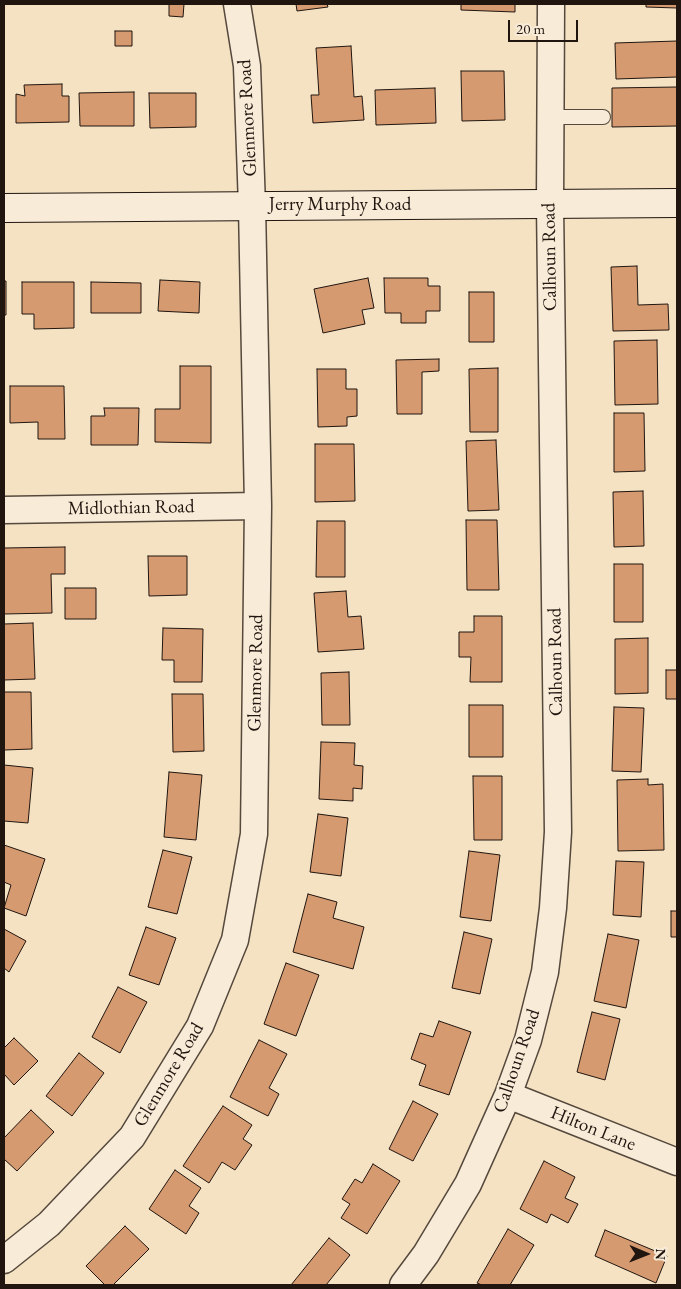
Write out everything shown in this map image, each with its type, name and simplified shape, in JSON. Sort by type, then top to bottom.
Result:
[{"type":"street","name":"Glenmore Road","points":[[4,1260],[48,1224],[132,1137],[200,1026],[235,940],[254,834],[258,506],[247,66],[237,4]]},
{"type":"street","name":"Calhoun Road","points":[[403,1285],[426,1254],[468,1184],[508,1095],[528,1040],[545,972],[553,908],[558,832],[550,204],[551,4]]},
{"type":"street","name":"Jerry Murphy Road","points":[[4,208],[677,203]]},
{"type":"street","name":"Midlothian Road","points":[[4,510],[258,506]]},
{"type":"street","name":"Hilton Lane","points":[[508,1095],[677,1162]]},
{"type":"lane","points":[[550,117],[603,117]]},
{"type":"building","points":[[169,4],[184,4],[183,17],[169,16]]},
{"type":"building","points":[[296,4],[327,4],[328,7],[297,11]]},
{"type":"building","points":[[461,4],[515,4],[515,12],[461,10]]},
{"type":"building","points":[[646,4],[677,4],[677,8],[646,7]]},
{"type":"building","points":[[115,31],[132,31],[132,46],[115,46]]},
{"type":"building","points":[[677,41],[677,77],[616,79],[615,43]]},
{"type":"building","points":[[351,46],[354,97],[362,96],[364,120],[313,123],[311,95],[319,95],[316,48]]},
{"type":"building","points":[[461,71],[504,71],[505,120],[462,121]]},
{"type":"building","points":[[62,84],[62,96],[69,96],[69,122],[16,123],[16,94],[25,96],[24,85]]},
{"type":"building","points":[[677,87],[677,126],[612,127],[612,88]]},
{"type":"building","points":[[435,88],[436,123],[376,125],[375,90]]},
{"type":"building","points":[[134,92],[134,126],[80,126],[79,93]]},
{"type":"building","points":[[149,93],[196,93],[196,127],[150,128]]},
{"type":"building","points":[[637,266],[638,305],[668,304],[669,330],[613,331],[611,267]]},
{"type":"building","points":[[368,278],[374,308],[362,310],[365,324],[323,333],[314,289]]},
{"type":"building","points":[[384,278],[428,278],[428,286],[440,286],[440,311],[426,311],[426,323],[401,323],[401,313],[385,313]]},
{"type":"building","points":[[160,280],[200,282],[199,313],[158,311]]},
{"type":"building","points":[[4,281],[6,281],[6,315],[4,315]]},
{"type":"building","points":[[22,282],[74,282],[74,328],[34,329],[34,314],[22,314]]},
{"type":"building","points":[[91,282],[141,283],[141,313],[91,313]]},
{"type":"building","points":[[469,292],[494,292],[494,342],[469,342]]},
{"type":"building","points":[[657,340],[658,404],[615,405],[614,341]]},
{"type":"building","points":[[439,359],[439,371],[422,372],[422,414],[397,414],[396,360]]},
{"type":"building","points":[[180,366],[211,366],[211,443],[155,442],[155,409],[180,409]]},
{"type":"building","points":[[498,368],[498,432],[470,432],[469,369]]},
{"type":"building","points":[[317,369],[346,369],[346,389],[357,389],[357,416],[347,417],[347,426],[318,427]]},
{"type":"building","points":[[10,386],[64,386],[65,439],[38,439],[38,422],[10,423]]},
{"type":"building","points":[[104,408],[139,408],[138,445],[91,445],[91,416],[105,416]]},
{"type":"building","points":[[614,413],[644,413],[645,471],[614,472]]},
{"type":"building","points":[[496,440],[499,510],[468,511],[466,441]]},
{"type":"building","points":[[315,444],[354,444],[355,501],[315,502]]},
{"type":"building","points":[[643,491],[644,546],[614,547],[613,492]]},
{"type":"building","points":[[466,520],[497,520],[499,590],[467,590]]},
{"type":"building","points":[[317,521],[345,521],[345,577],[316,577]]},
{"type":"building","points":[[65,547],[65,574],[51,574],[52,613],[4,614],[4,548]]},
{"type":"building","points":[[148,556],[187,556],[187,595],[149,596]]},
{"type":"building","points":[[614,564],[643,564],[643,622],[614,622]]},
{"type":"building","points":[[65,588],[96,588],[96,619],[65,619]]},
{"type":"building","points":[[346,591],[348,617],[361,616],[364,649],[318,652],[314,593]]},
{"type":"building","points":[[474,616],[502,616],[502,682],[470,682],[471,657],[459,657],[459,632],[474,632]]},
{"type":"building","points":[[33,623],[35,679],[4,680],[4,624]]},
{"type":"building","points":[[163,628],[203,629],[202,682],[174,682],[174,660],[162,660]]},
{"type":"building","points":[[648,638],[648,693],[615,694],[615,639]]},
{"type":"building","points":[[666,670],[677,670],[677,699],[666,699]]},
{"type":"building","points":[[349,672],[350,725],[322,725],[321,673]]},
{"type":"building","points":[[4,692],[31,692],[32,749],[4,750]]},
{"type":"building","points":[[172,694],[203,694],[204,751],[173,752]]},
{"type":"building","points":[[469,705],[503,705],[503,757],[469,757]]},
{"type":"building","points":[[614,707],[644,708],[641,772],[612,771]]},
{"type":"building","points":[[321,742],[355,743],[354,765],[363,766],[362,789],[353,788],[353,801],[319,799]]},
{"type":"building","points":[[4,765],[33,768],[28,823],[4,821]]},
{"type":"building","points":[[169,772],[202,775],[196,840],[164,837]]},
{"type":"building","points":[[473,776],[502,776],[502,840],[474,840]]},
{"type":"building","points":[[648,779],[648,785],[663,784],[664,850],[618,851],[617,780]]},
{"type":"building","points":[[318,814],[348,818],[341,876],[310,872]]},
{"type":"building","points":[[4,845],[45,859],[26,916],[4,908],[11,885],[4,882]]},
{"type":"building","points":[[163,850],[192,857],[177,914],[148,907]]},
{"type":"building","points":[[469,851],[500,855],[491,921],[460,917]]},
{"type":"building","points":[[616,861],[644,862],[641,917],[613,915]]},
{"type":"building","points":[[308,894],[337,902],[333,918],[364,927],[353,969],[293,952]]},
{"type":"building","points":[[671,911],[677,911],[677,937],[671,937]]},
{"type":"building","points":[[146,927],[176,938],[159,985],[129,975]]},
{"type":"building","points":[[4,929],[26,941],[9,972],[4,968]]},
{"type":"building","points":[[464,932],[492,939],[480,994],[452,988]]},
{"type":"building","points":[[608,934],[639,940],[626,1008],[594,1001]]},
{"type":"building","points":[[286,963],[319,975],[296,1036],[264,1024]]},
{"type":"building","points":[[118,987],[147,1002],[120,1053],[92,1037]]},
{"type":"building","points":[[592,1012],[620,1019],[605,1080],[577,1072]]},
{"type":"building","points":[[439,1021],[471,1032],[449,1095],[419,1085],[426,1065],[411,1059],[420,1033],[433,1037]]},
{"type":"building","points":[[14,1038],[38,1061],[14,1085],[4,1074],[4,1048]]},
{"type":"building","points":[[259,1040],[287,1054],[269,1088],[279,1094],[268,1116],[230,1097]]},
{"type":"building","points":[[79,1053],[104,1073],[72,1116],[46,1096]]},
{"type":"building","points":[[413,1101],[438,1114],[413,1161],[389,1149]]},
{"type":"building","points":[[223,1106],[252,1125],[243,1139],[252,1145],[235,1170],[222,1162],[209,1183],[183,1166]]},
{"type":"building","points":[[31,1110],[54,1132],[17,1171],[4,1159],[4,1138]]},
{"type":"building","points":[[544,1161],[575,1177],[565,1198],[578,1204],[568,1223],[551,1214],[547,1223],[520,1209]]},
{"type":"building","points":[[373,1164],[400,1181],[367,1234],[341,1218],[350,1204],[342,1199],[355,1179],[362,1183]]},
{"type":"building","points":[[175,1170],[201,1188],[189,1206],[199,1213],[186,1234],[149,1209]]},
{"type":"building","points":[[125,1226],[149,1249],[113,1285],[105,1285],[86,1266]]},
{"type":"building","points":[[508,1229],[534,1245],[510,1285],[482,1285],[477,1283]]},
{"type":"building","points":[[605,1230],[667,1256],[656,1283],[595,1256]]},
{"type":"building","points":[[329,1238],[350,1255],[326,1285],[291,1285]]}]
